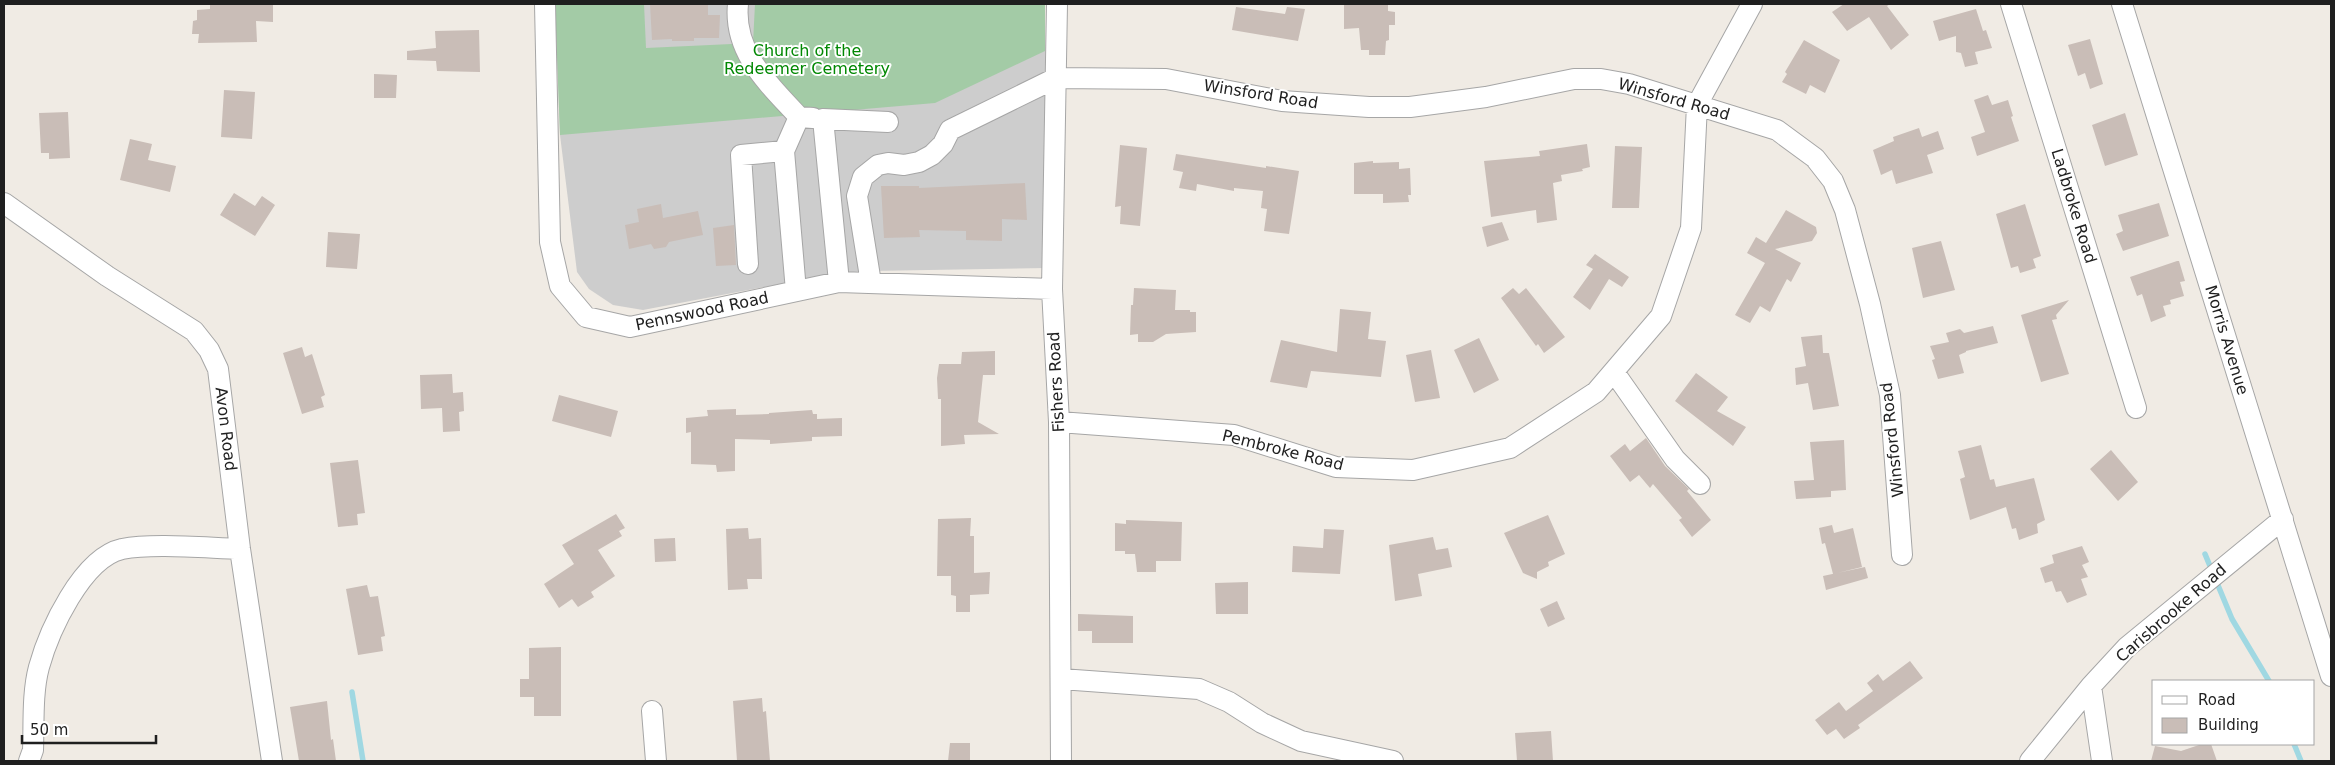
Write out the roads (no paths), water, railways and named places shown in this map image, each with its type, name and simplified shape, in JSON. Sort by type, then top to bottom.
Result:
[{"type":"street","name":"Pennswood Road","points":[[545,4],[550,242],[560,286],[586,317],[630,327],[839,282],[1052,289]]},
{"type":"street","points":[[738,4],[737,14],[742,42],[754,68],[799,117],[888,122]]},
{"type":"street","name":"Fishers Road","points":[[1057,4],[1052,289],[1059,422],[1062,761]]},
{"type":"street","name":"Pembroke Road","points":[[1059,422],[1234,435],[1336,467],[1413,470],[1510,448],[1596,392],[1661,316],[1691,228],[1697,105],[1752,4]]},
{"type":"street","name":"Ladbroke Road","points":[[2011,4],[2136,408]]},
{"type":"street","name":"Morris Avenue","points":[[2122,4],[2331,676]]},
{"type":"street","points":[[871,283],[857,196],[863,177],[878,165],[888,163],[904,165],[919,162],[932,155],[943,144],[950,130],[1056,78]]},
{"type":"street","name":"Winsford Road","points":[[1056,78],[1166,79],[1282,101],[1369,107],[1410,107],[1486,97],[1574,79],[1601,79],[1629,84],[1777,130],[1815,158],[1833,181],[1845,210],[1868,294],[1890,395],[1902,555]]},
{"type":"street","points":[[796,291],[784,151],[799,117]]},
{"type":"street","points":[[823,119],[839,282]]},
{"type":"street","points":[[748,264],[741,155],[784,151]]},
{"type":"street","name":"Avon Road","points":[[4,203],[107,276],[194,331],[209,350],[218,369],[240,549],[272,761]]},
{"type":"street","points":[[1614,372],[1675,459],[1700,484]]},
{"type":"street","name":"Carisbrooke Road","points":[[2030,761],[2091,686],[2127,647],[2283,519]]},
{"type":"street","points":[[29,761],[33,750],[38,668],[56,621],[84,575],[102,558],[121,550],[151,547],[240,549]]},
{"type":"street","points":[[1061,679],[1199,689],[1229,702],[1262,723],[1301,741],[1393,761]]},
{"type":"street","points":[[2091,686],[2102,761]]},
{"type":"street","points":[[652,711],[656,761]]},
{"type":"waterway","points":[[2205,554],[2232,619],[2268,680]]},
{"type":"waterway","points":[[352,692],[363,761]]},
{"type":"waterway","points":[[2294,745],[2301,761]]},
{"type":"park label","name":"Church of the Redeemer Cemetery","points":[[807,59]]}]
